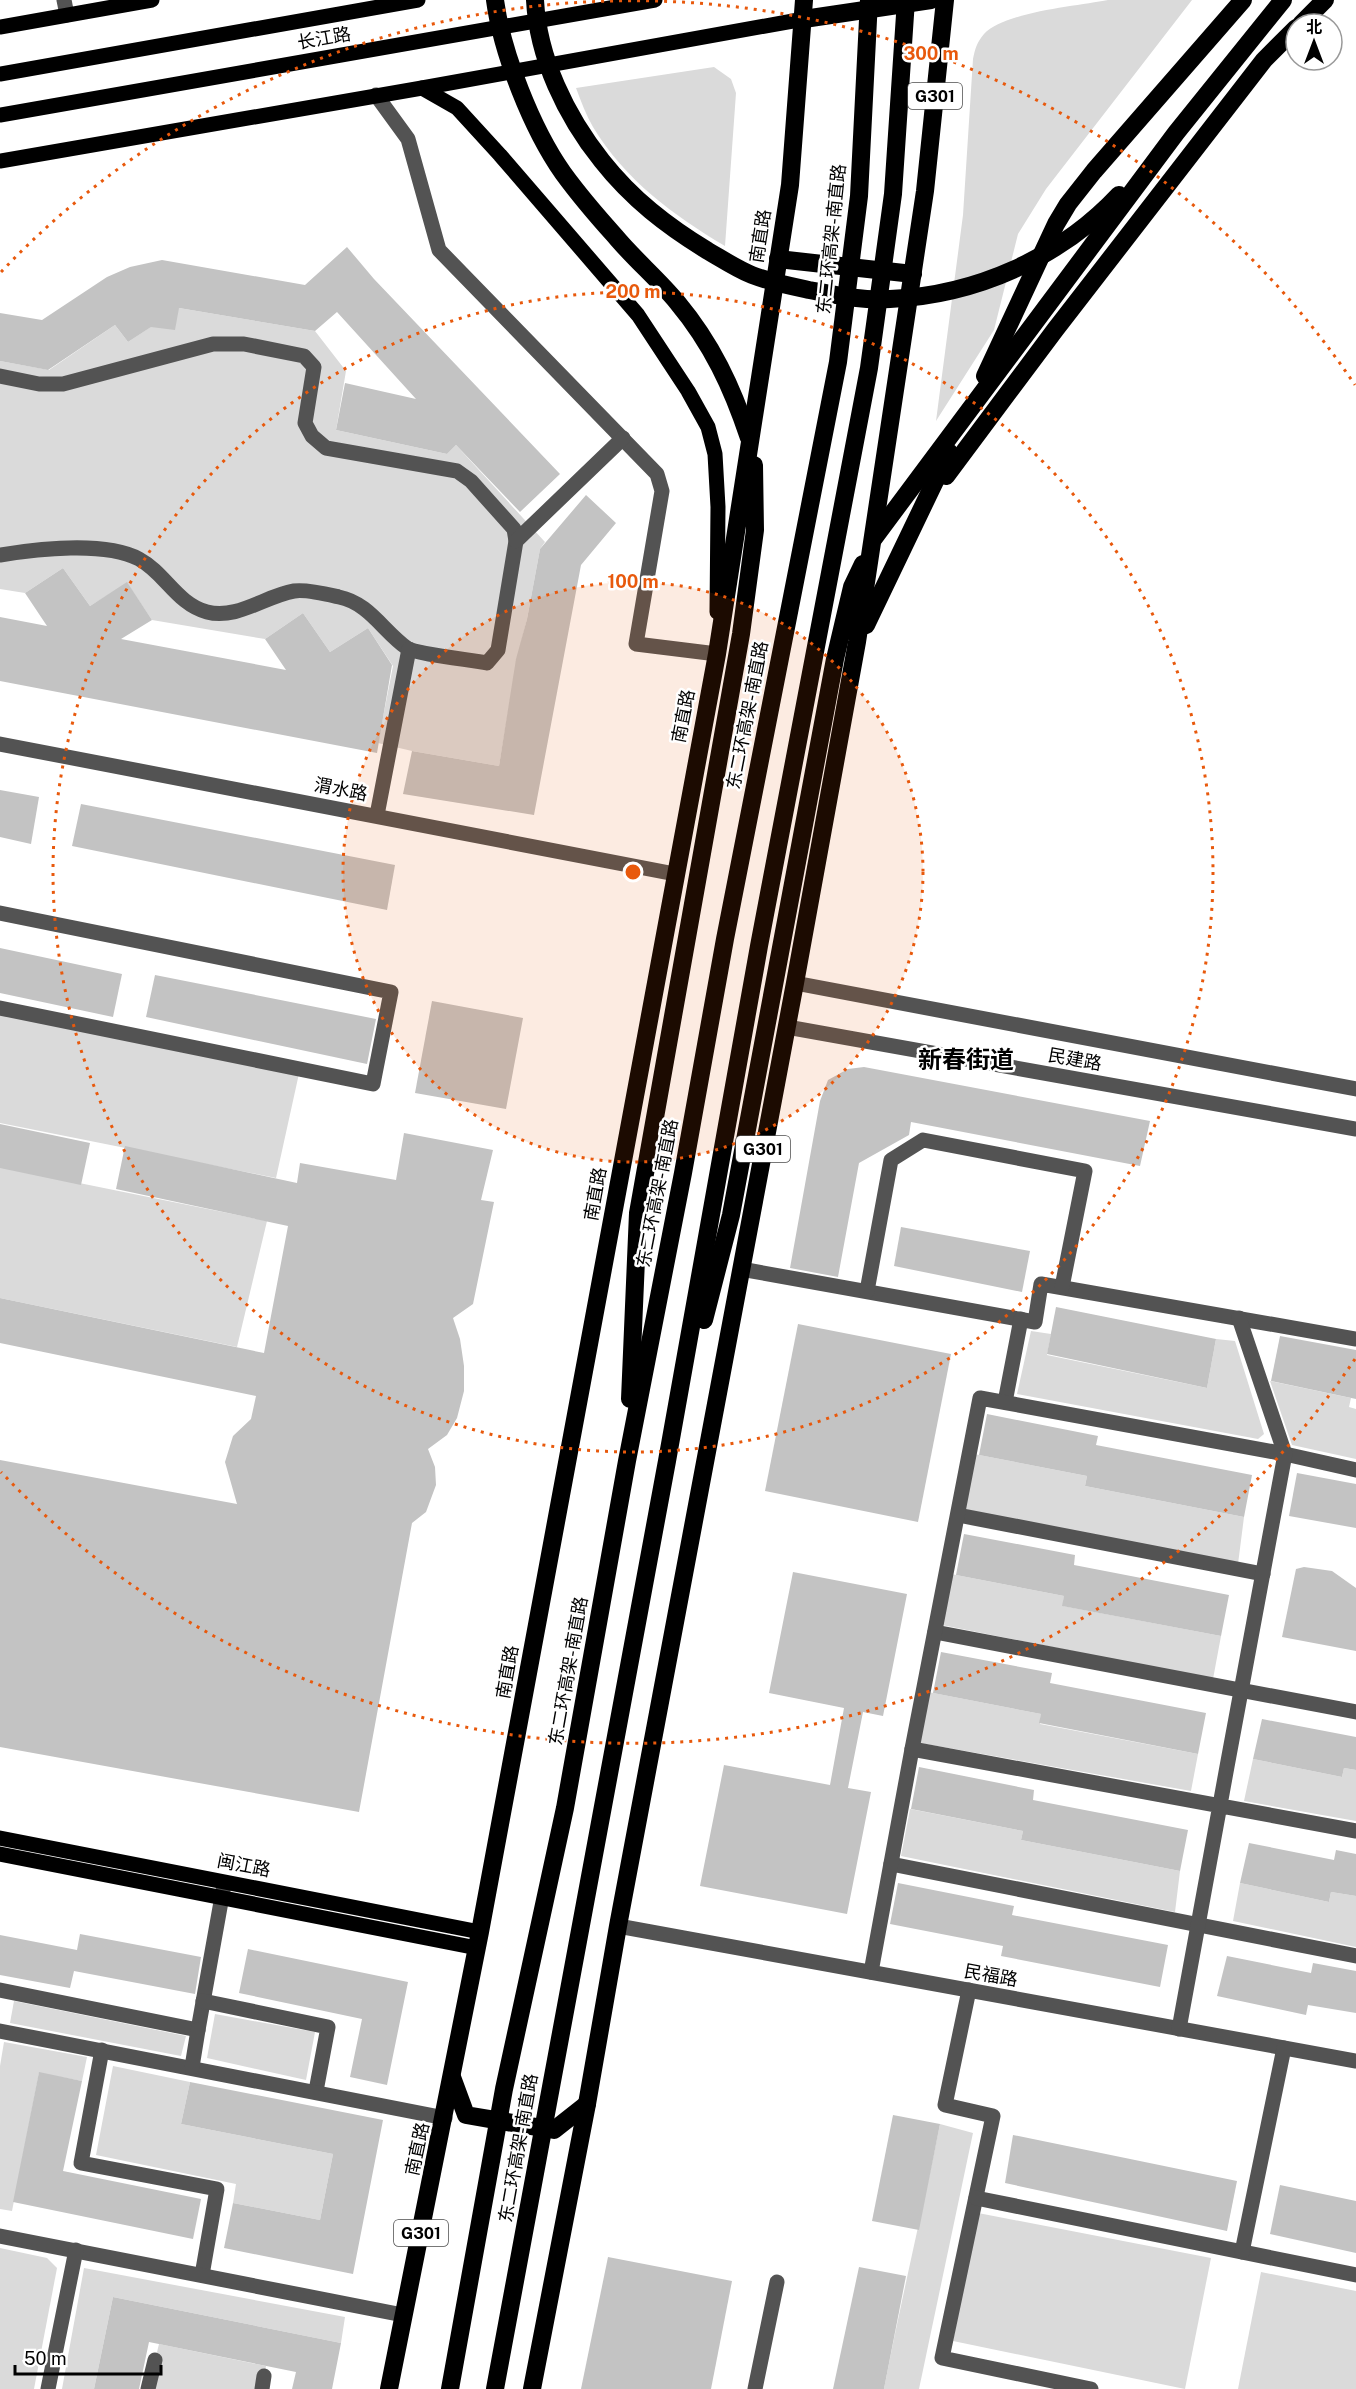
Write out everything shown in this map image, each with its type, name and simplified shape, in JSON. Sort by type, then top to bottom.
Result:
[{"type":"highway","points":[[495,0],[509,55],[542,137],[562,171],[588,205],[677,302],[703,339],[735,395],[749,438],[754,466],[755,530],[742,623],[638,1213],[627,1461]]},
{"type":"highway","points":[[535,0],[545,53],[556,86],[568,111],[588,143],[615,177],[662,222],[752,275],[849,298],[889,300],[966,287],[1012,270],[1062,245],[1110,204],[1176,133]]},
{"type":"highway","name":"南直路","points":[[389,2389],[479,1940],[717,654],[790,185],[804,0]]},
{"type":"highway","name":"东二环高架-南直路","points":[[450,2389],[504,2089],[565,1808],[627,1461],[683,1173],[725,939],[838,362],[859,196],[869,0]]},
{"type":"highway","name":"东二环高架-南直路","points":[[495,2389],[667,1461],[759,945],[869,368],[893,194],[906,0]]},
{"type":"highway","points":[[804,19],[931,0]]},
{"type":"highway","name":"G301","points":[[532,2389],[587,2104],[618,1926],[787,1028],[857,642],[925,191],[945,0]]},
{"type":"highway","points":[[857,642],[1056,224],[1068,204],[1243,0]]},
{"type":"highway","points":[[667,1461],[731,1215],[835,659],[852,587],[873,539],[1176,133],[1283,0]]},
{"type":"highway","points":[[1312,12],[1325,0]]},
{"type":"highway","points":[[921,509],[1055,330],[1264,60],[1284,40]]},
{"type":"highway","points":[[778,259],[913,274]]},
{"type":"highway","points":[[452,2077],[466,2115],[554,2130],[587,2104]]},
{"type":"main road","points":[[0,27],[65,8],[152,0]]},
{"type":"main road","name":"长江路","points":[[0,74],[418,0]]},
{"type":"main road","name":"长江路","points":[[0,115],[655,0]]},
{"type":"main road","points":[[0,161],[804,19]]},
{"type":"main road","points":[[422,88],[457,108],[638,315],[666,354],[708,427],[715,454],[718,507],[717,654]]},
{"type":"main road","name":"闽江路","points":[[0,1839],[225,1881],[479,1940]]},
{"type":"main road","name":"闽江路","points":[[0,1854],[222,1897],[479,1940]]},
{"type":"street","points":[[376,95],[408,139],[439,250],[657,474],[662,491],[636,644],[717,654]]},
{"type":"street","points":[[0,376],[39,384],[63,384],[213,344],[244,344],[304,356],[314,367],[305,423],[312,436],[326,448],[457,471],[471,481],[514,529],[516,541],[498,650],[487,663],[409,650],[359,604],[340,597],[296,590],[232,613],[206,612],[178,596],[140,559],[108,550],[62,548],[0,555]]},
{"type":"street","points":[[516,541],[623,438]]},
{"type":"street","points":[[377,815],[409,650]]},
{"type":"street","name":"渭水路","points":[[0,744],[675,874]]},
{"type":"street","points":[[0,913],[391,992],[373,1084],[0,1008]]},
{"type":"street","name":"民建路","points":[[795,983],[1356,1089]]},
{"type":"street","name":"民建路","points":[[787,1028],[1356,1129]]},
{"type":"street","points":[[867,1291],[891,1160],[923,1140],[1085,1171],[1062,1287]]},
{"type":"street","points":[[741,1269],[1035,1322],[1041,1284],[1356,1339]]},
{"type":"street","points":[[1179,2029],[1285,1454],[1239,1318]]},
{"type":"street","points":[[1005,1402],[1021,1319]]},
{"type":"street","points":[[871,1972],[980,1398],[1285,1454],[1356,1470]]},
{"type":"street","points":[[958,1515],[1263,1574]]},
{"type":"street","points":[[935,1632],[1356,1712]]},
{"type":"street","points":[[912,1749],[1356,1831]]},
{"type":"street","points":[[891,1864],[1356,1956]]},
{"type":"street","points":[[192,2067],[225,1881]]},
{"type":"street","name":"民福路","points":[[618,1926],[1356,2061]]},
{"type":"street","points":[[969,1990],[945,2105],[993,2116],[942,2358],[1091,2389]]},
{"type":"street","points":[[0,1991],[198,2030]]},
{"type":"street","points":[[203,2001],[328,2027],[316,2091]]},
{"type":"street","points":[[0,2031],[445,2118]]},
{"type":"street","points":[[1242,2252],[1284,2048]]},
{"type":"street","points":[[102,2050],[81,2163],[217,2189],[202,2275]]},
{"type":"street","points":[[976,2198],[1356,2276]]},
{"type":"street","points":[[0,2236],[404,2315]]},
{"type":"street","points":[[48,2389],[76,2250]]},
{"type":"street","points":[[755,2389],[777,2282]]},
{"type":"street","points":[[148,2389],[155,2360]]},
{"type":"shaded area","points":[[1108,0],[1192,0],[1046,189],[1018,234],[994,330],[936,421],[963,215],[973,59],[977,46],[984,34],[1007,20],[1042,11]]},
{"type":"shaded area","points":[[714,67],[731,79],[736,93],[725,246],[669,209],[635,180],[620,164],[593,127],[576,88]]},
{"type":"shaded area","points":[[179,308],[315,331],[346,371],[336,430],[447,454],[456,445],[545,542],[540,549],[517,659],[499,766],[378,743],[393,666],[368,628],[330,652],[303,613],[265,639],[152,620],[127,583],[90,606],[63,568],[25,593],[0,589],[0,361],[49,370],[115,325],[128,342]]},
{"type":"shaded area","points":[[0,1008],[300,1069],[276,1178],[0,1123]]},
{"type":"shaded area","points":[[0,1167],[267,1221],[237,1347],[0,1298]]},
{"type":"shaded area","points":[[1031,1331],[1051,1334],[1047,1355],[1207,1388],[1216,1339],[1235,1341],[1264,1434],[1258,1439],[1017,1394]]},
{"type":"shaded area","points":[[1270,1381],[1351,1398],[1349,1407],[1356,1409],[1356,1459],[1292,1445]]},
{"type":"shaded area","points":[[974,1454],[1087,1476],[1085,1486],[1244,1517],[1238,1564],[963,1509]]},
{"type":"shaded area","points":[[951,1574],[1064,1596],[1063,1606],[1221,1636],[1213,1679],[942,1625]]},
{"type":"shaded area","points":[[928,1692],[1041,1714],[1040,1724],[1198,1754],[1191,1791],[920,1743]]},
{"type":"shaded area","points":[[1253,1759],[1342,1777],[1344,1768],[1356,1770],[1356,1821],[1244,1801]]},
{"type":"shaded area","points":[[910,1809],[1023,1831],[1021,1840],[1180,1871],[1175,1912],[901,1856]]},
{"type":"shaded area","points":[[1240,1883],[1329,1902],[1331,1892],[1356,1896],[1356,1947],[1233,1921]]},
{"type":"shaded area","points":[[14,2001],[186,2036],[181,2056],[10,2023]]},
{"type":"shaded area","points":[[215,2014],[315,2032],[306,2080],[207,2058]]},
{"type":"shaded area","points":[[4,2042],[87,2057],[82,2081],[39,2073],[12,2211],[0,2209],[0,2066]]},
{"type":"shaded area","points":[[113,2066],[190,2082],[181,2124],[333,2154],[320,2220],[233,2203],[236,2184],[96,2155]]},
{"type":"shaded area","points":[[940,2124],[973,2133],[919,2389],[884,2389],[897,2323]]},
{"type":"shaded area","points":[[978,2213],[1211,2258],[1185,2389],[953,2341]]},
{"type":"shaded area","points":[[0,2248],[47,2258],[57,2268],[34,2389],[0,2389]]},
{"type":"shaded area","points":[[84,2268],[345,2317],[341,2343],[113,2297],[94,2389],[62,2389]]},
{"type":"shaded area","points":[[1261,2272],[1356,2291],[1356,2389],[1238,2389]]},
{"type":"shaded area","points":[[159,2344],[266,2366],[262,2389],[148,2389]]},
{"type":"building","points":[[347,247],[374,279],[560,474],[520,512],[456,445],[447,454],[336,430],[345,383],[416,399],[337,312],[315,331],[179,308],[175,330],[151,327],[128,342],[115,325],[48,370],[0,361],[0,313],[42,320],[107,277],[130,267],[162,260],[305,285]]},
{"type":"building","points":[[586,495],[616,523],[581,565],[534,815],[403,794],[412,751],[499,766],[516,659],[527,619],[540,549]]},
{"type":"building","points":[[63,568],[90,606],[127,582],[152,620],[121,639],[286,670],[265,639],[303,613],[330,652],[368,628],[392,665],[377,753],[0,681],[0,617],[47,626],[25,593]]},
{"type":"building","points":[[0,790],[39,797],[31,844],[0,837]]},
{"type":"building","points":[[81,804],[395,865],[387,910],[72,846]]},
{"type":"building","points":[[0,948],[122,974],[113,1017],[0,993]]},
{"type":"building","points":[[155,975],[376,1019],[367,1064],[146,1017]]},
{"type":"building","points":[[432,1001],[523,1018],[506,1109],[415,1093]]},
{"type":"building","points":[[864,1067],[1150,1121],[1140,1166],[911,1122],[909,1135],[859,1163],[838,1277],[790,1268],[820,1101],[828,1080],[848,1069]]},
{"type":"building","points":[[0,1124],[90,1143],[81,1185],[0,1168]]},
{"type":"building","points":[[404,1133],[493,1150],[481,1200],[494,1202],[473,1304],[453,1318],[460,1339],[464,1366],[464,1391],[457,1418],[447,1435],[428,1449],[435,1467],[436,1485],[426,1512],[412,1523],[359,1812],[0,1747],[0,1460],[237,1504],[225,1462],[233,1436],[251,1419],[256,1396],[0,1343],[0,1298],[264,1353],[288,1226],[116,1189],[125,1146],[297,1183],[300,1163],[396,1180]]},
{"type":"building","points":[[901,1227],[1030,1251],[1022,1292],[894,1266]]},
{"type":"building","points":[[1056,1307],[1216,1339],[1207,1388],[1047,1354]]},
{"type":"building","points":[[798,1324],[951,1354],[918,1522],[765,1491]]},
{"type":"building","points":[[1280,1336],[1356,1350],[1356,1399],[1271,1381]]},
{"type":"building","points":[[987,1414],[1098,1436],[1096,1445],[1252,1475],[1244,1517],[1085,1486],[1087,1476],[979,1455]]},
{"type":"building","points":[[1297,1473],[1356,1484],[1356,1528],[1289,1516]]},
{"type":"building","points":[[964,1534],[1075,1555],[1074,1565],[1229,1595],[1221,1636],[1062,1606],[1064,1596],[956,1575]]},
{"type":"building","points":[[1304,1567],[1332,1571],[1356,1588],[1356,1651],[1282,1637],[1296,1569]]},
{"type":"building","points":[[793,1572],[907,1594],[883,1716],[863,1712],[848,1788],[871,1792],[847,1914],[700,1886],[724,1765],[830,1785],[844,1708],[769,1693]]},
{"type":"building","points":[[941,1652],[1052,1673],[1050,1683],[1206,1713],[1198,1754],[1039,1723],[1041,1714],[933,1693]]},
{"type":"building","points":[[1262,1719],[1356,1737],[1356,1770],[1344,1768],[1342,1777],[1253,1759]]},
{"type":"building","points":[[919,1767],[1034,1790],[1033,1800],[1188,1830],[1180,1871],[1021,1840],[1023,1831],[911,1809]]},
{"type":"building","points":[[1249,1843],[1334,1860],[1336,1850],[1356,1854],[1356,1896],[1331,1892],[1329,1902],[1240,1883]]},
{"type":"building","points":[[898,1883],[1014,1906],[1012,1915],[1168,1945],[1160,1987],[1001,1956],[1003,1946],[890,1924]]},
{"type":"building","points":[[80,1934],[201,1957],[195,1994],[74,1971],[70,1988],[0,1975],[0,1935],[77,1950]]},
{"type":"building","points":[[248,1949],[408,1982],[387,2085],[350,2077],[362,2019],[239,1993]]},
{"type":"building","points":[[1227,1956],[1311,1973],[1313,1963],[1356,1971],[1356,2013],[1308,2005],[1306,2015],[1217,1996]]},
{"type":"building","points":[[39,2072],[82,2081],[63,2171],[201,2199],[193,2239],[13,2202]]},
{"type":"building","points":[[190,2082],[383,2120],[353,2274],[224,2248],[233,2203],[320,2220],[333,2154],[181,2124]]},
{"type":"building","points":[[893,2115],[940,2124],[919,2230],[872,2221]]},
{"type":"building","points":[[1013,2135],[1237,2181],[1227,2231],[1005,2183]]},
{"type":"building","points":[[1280,2185],[1356,2201],[1356,2253],[1270,2234]]},
{"type":"building","points":[[608,2257],[732,2281],[711,2389],[581,2389]]},
{"type":"building","points":[[859,2267],[906,2276],[884,2389],[833,2389]]},
{"type":"building","points":[[113,2297],[341,2343],[332,2389],[292,2389],[296,2372],[149,2342],[139,2389],[94,2389]]},
{"type":"district","name":"新春街道","points":[[966,1059]]}]
